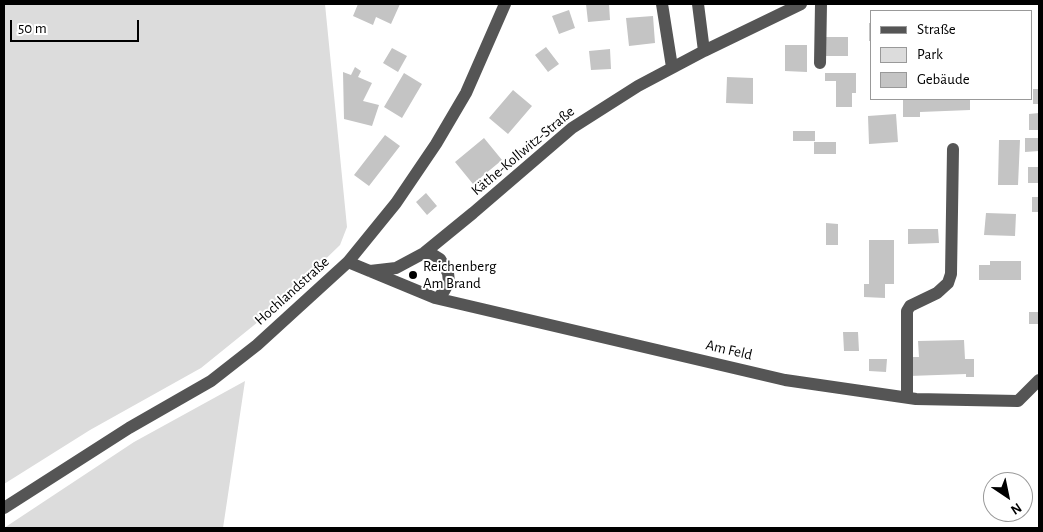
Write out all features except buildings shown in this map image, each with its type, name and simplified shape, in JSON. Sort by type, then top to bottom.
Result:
[{"type":"street","name":"Hochlandstraße","points":[[4,508],[129,428],[211,381],[257,345],[348,262],[396,203],[436,144],[466,93],[505,4]]},
{"type":"street","points":[[662,4],[672,68]]},
{"type":"street","points":[[698,4],[704,51]]},
{"type":"street","name":"Käthe-Kollwitz-Straße","points":[[368,271],[396,268],[424,253],[474,213],[572,128],[638,86],[789,7],[802,4]]},
{"type":"street","points":[[820,63],[821,4]]},
{"type":"street","points":[[907,397],[907,310],[910,306],[937,293],[948,283],[951,274],[953,149]]},
{"type":"street","points":[[424,253],[432,254],[440,259],[448,273],[449,282],[438,298]]},
{"type":"street","points":[[348,262],[368,271]]},
{"type":"street","name":"Am Feld","points":[[368,271],[438,298],[785,380],[907,397],[1018,401],[1039,380]]},
{"type":"green space","points":[[4,4],[325,4],[347,227],[340,245],[274,309],[201,368],[90,430],[4,484]]},
{"type":"green space","points":[[245,381],[223,528],[4,528],[134,442]]},
{"type":"place","name":"Reichenberg Am Brand","points":[[413,275]]}]
